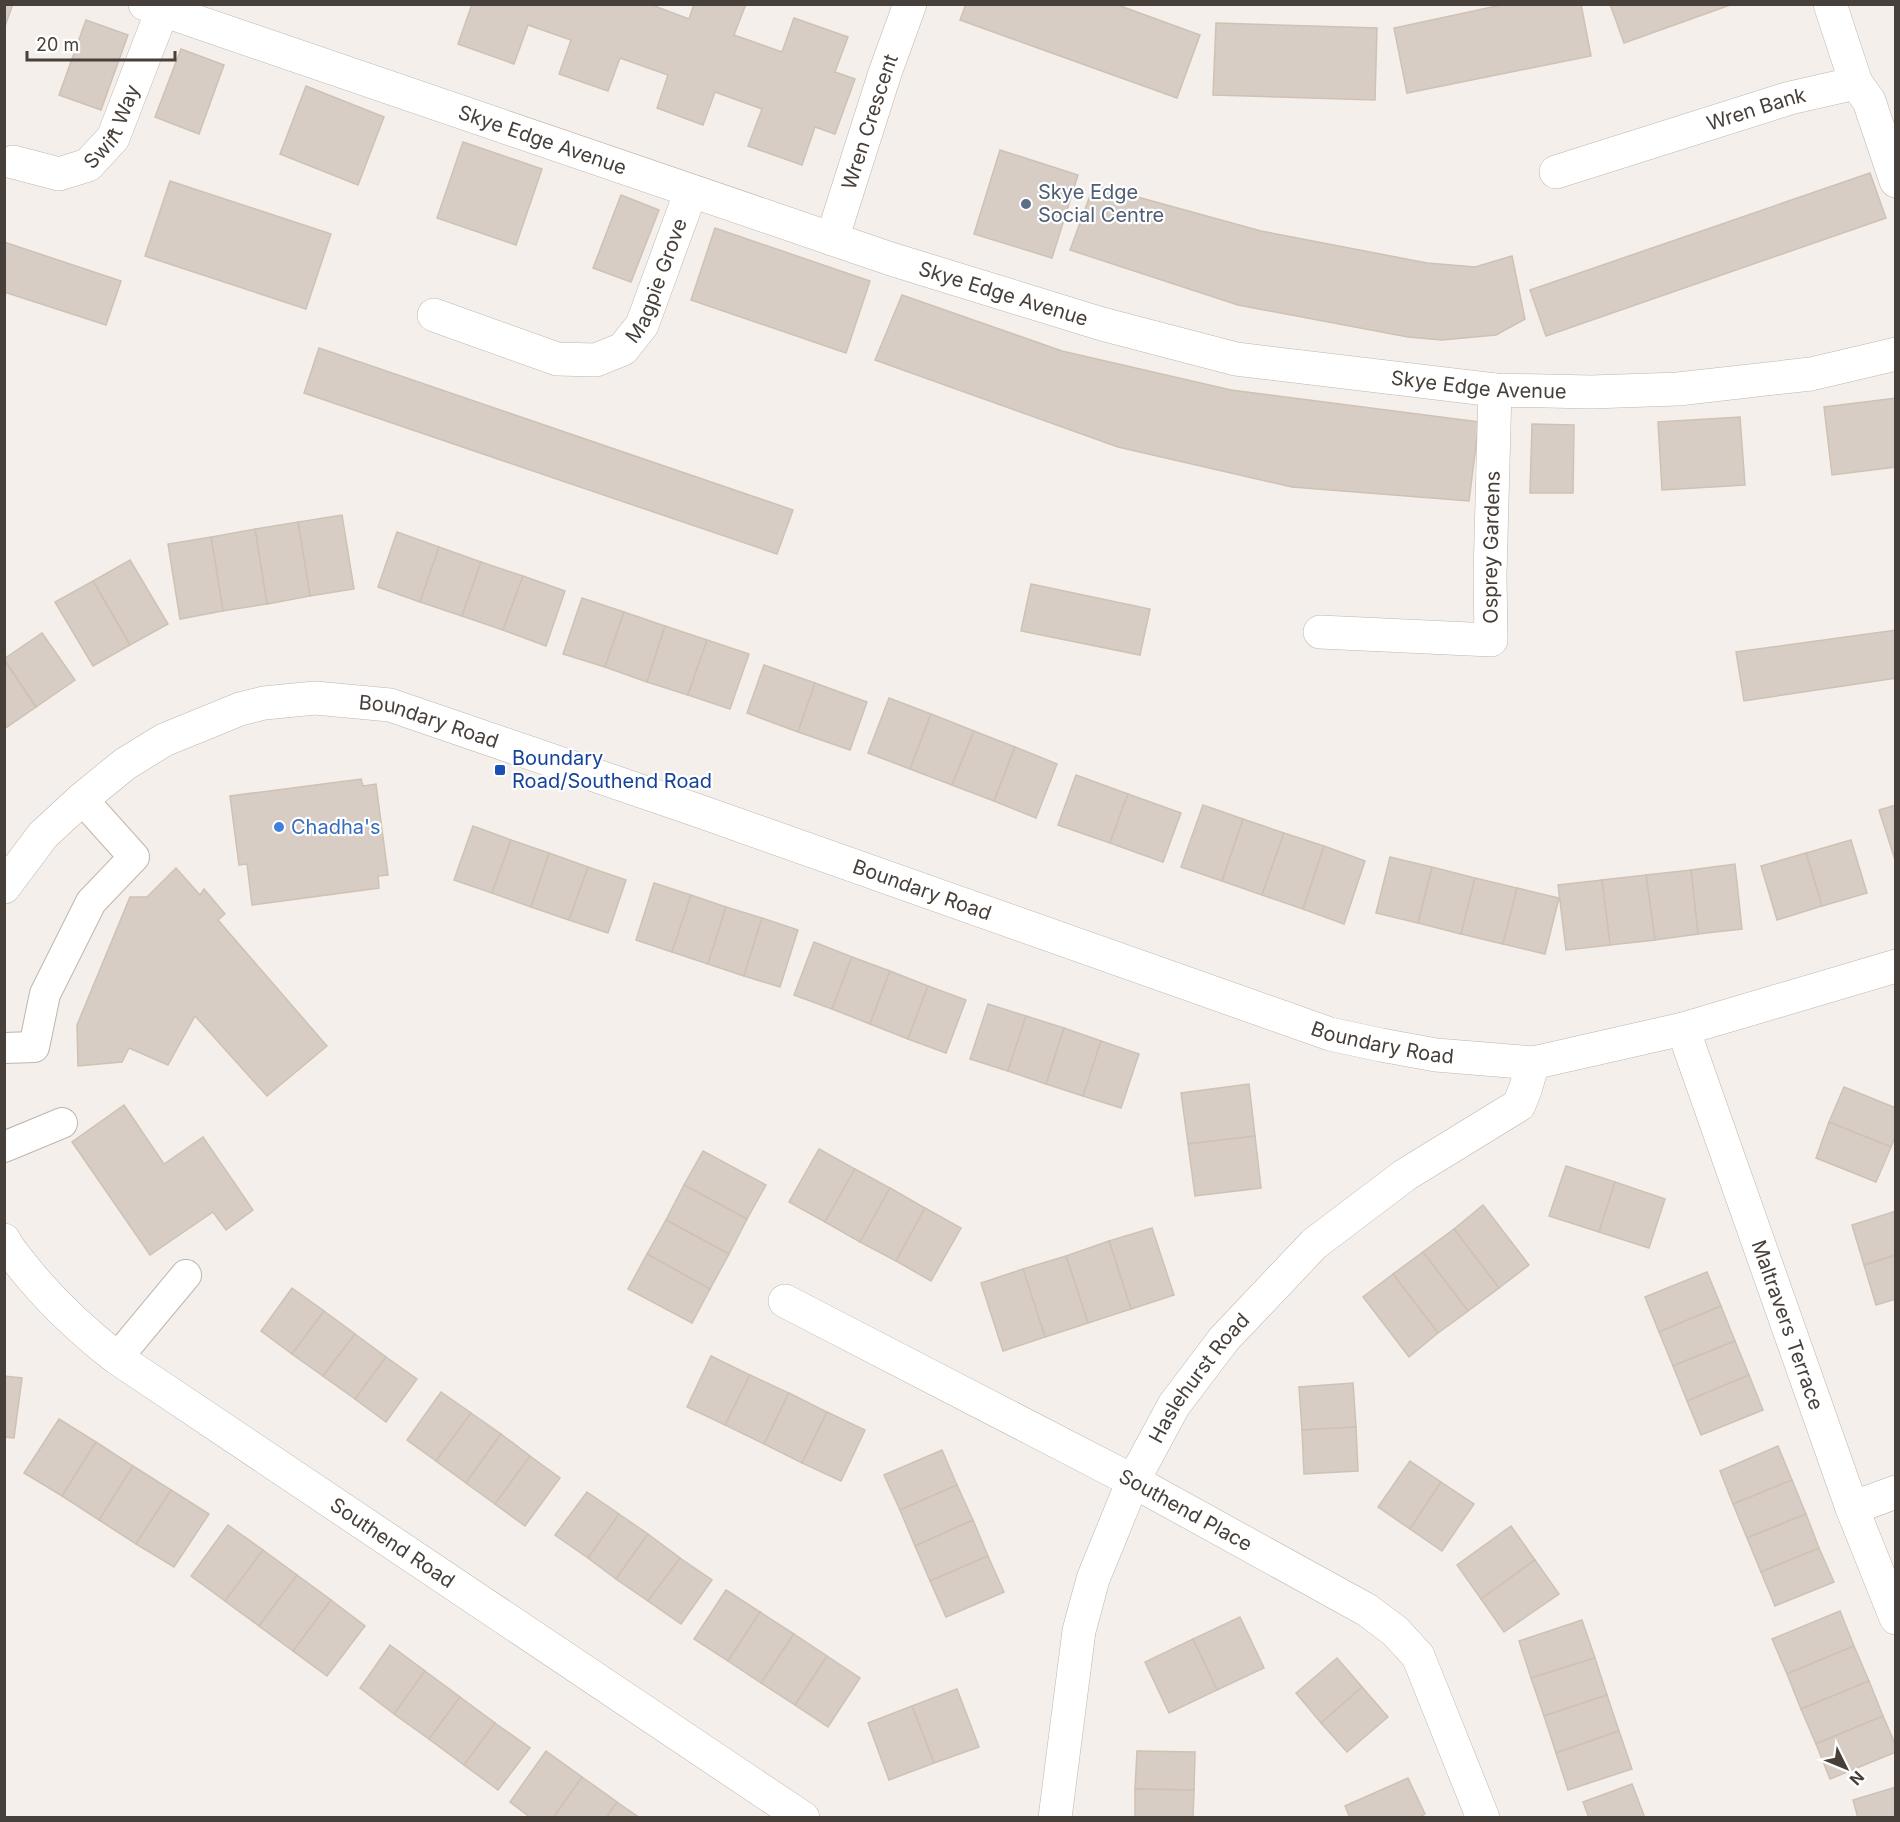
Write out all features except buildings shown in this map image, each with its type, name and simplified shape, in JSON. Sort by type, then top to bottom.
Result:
[{"type":"street","name":"Wren Crescent","points":[[832,239],[885,73],[910,4]]},
{"type":"street","points":[[1830,4],[1856,83],[1869,101],[1896,181]]},
{"type":"street","name":"Skye Edge Avenue","points":[[154,8],[891,260],[1102,324],[1236,359],[1495,390],[1591,392],[1678,389],[1811,374],[1896,354]]},
{"type":"street","name":"Swift Way","points":[[13,162],[59,174],[88,165],[113,138],[154,8]]},
{"type":"street","name":"Wren Bank","points":[[1556,172],[1790,98],[1856,83]]},
{"type":"street","name":"Magpie Grove","points":[[434,315],[557,359],[596,360],[623,349],[642,325],[691,191]]},
{"type":"street","name":"Osprey Gardens","points":[[1320,632],[1491,640],[1490,575],[1495,390]]},
{"type":"street","name":"Boundary Road","points":[[4,887],[43,835],[82,799],[125,764],[164,740],[240,709],[264,703],[315,698],[390,705],[647,793],[1330,1034],[1381,1046],[1436,1055],[1533,1063],[1683,1029],[1896,966]]},
{"type":"street","name":"Maltravers Terrace","points":[[1683,1029],[1852,1508],[1896,1618]]},
{"type":"street","name":"Haslehurst Road","points":[[1055,1818],[1079,1631],[1093,1579],[1133,1481],[1174,1405],[1224,1339],[1314,1245],[1405,1175],[1519,1105],[1533,1063]]},
{"type":"street","name":"Southend Road","points":[[5,1243],[29,1275],[56,1304],[85,1333],[117,1358],[803,1818]]},
{"type":"street","name":"Southend Place","points":[[785,1300],[1133,1481],[1367,1610],[1395,1631],[1418,1656],[1483,1818]]},
{"type":"street","points":[[1852,1508],[1896,1491]]},
{"type":"lane","points":[[4,1048],[34,1047],[45,994],[91,902],[134,857],[82,799]]},
{"type":"lane","points":[[4,1147],[62,1123]]},
{"type":"lane","points":[[117,1358],[186,1275]]},
{"type":"place","name":"Skye Edge Social Centre","points":[[1026,204]]},
{"type":"place","name":"Boundary Road/Southend Road","points":[[500,770]]},
{"type":"place","name":"Chadha's","points":[[279,827]]}]
